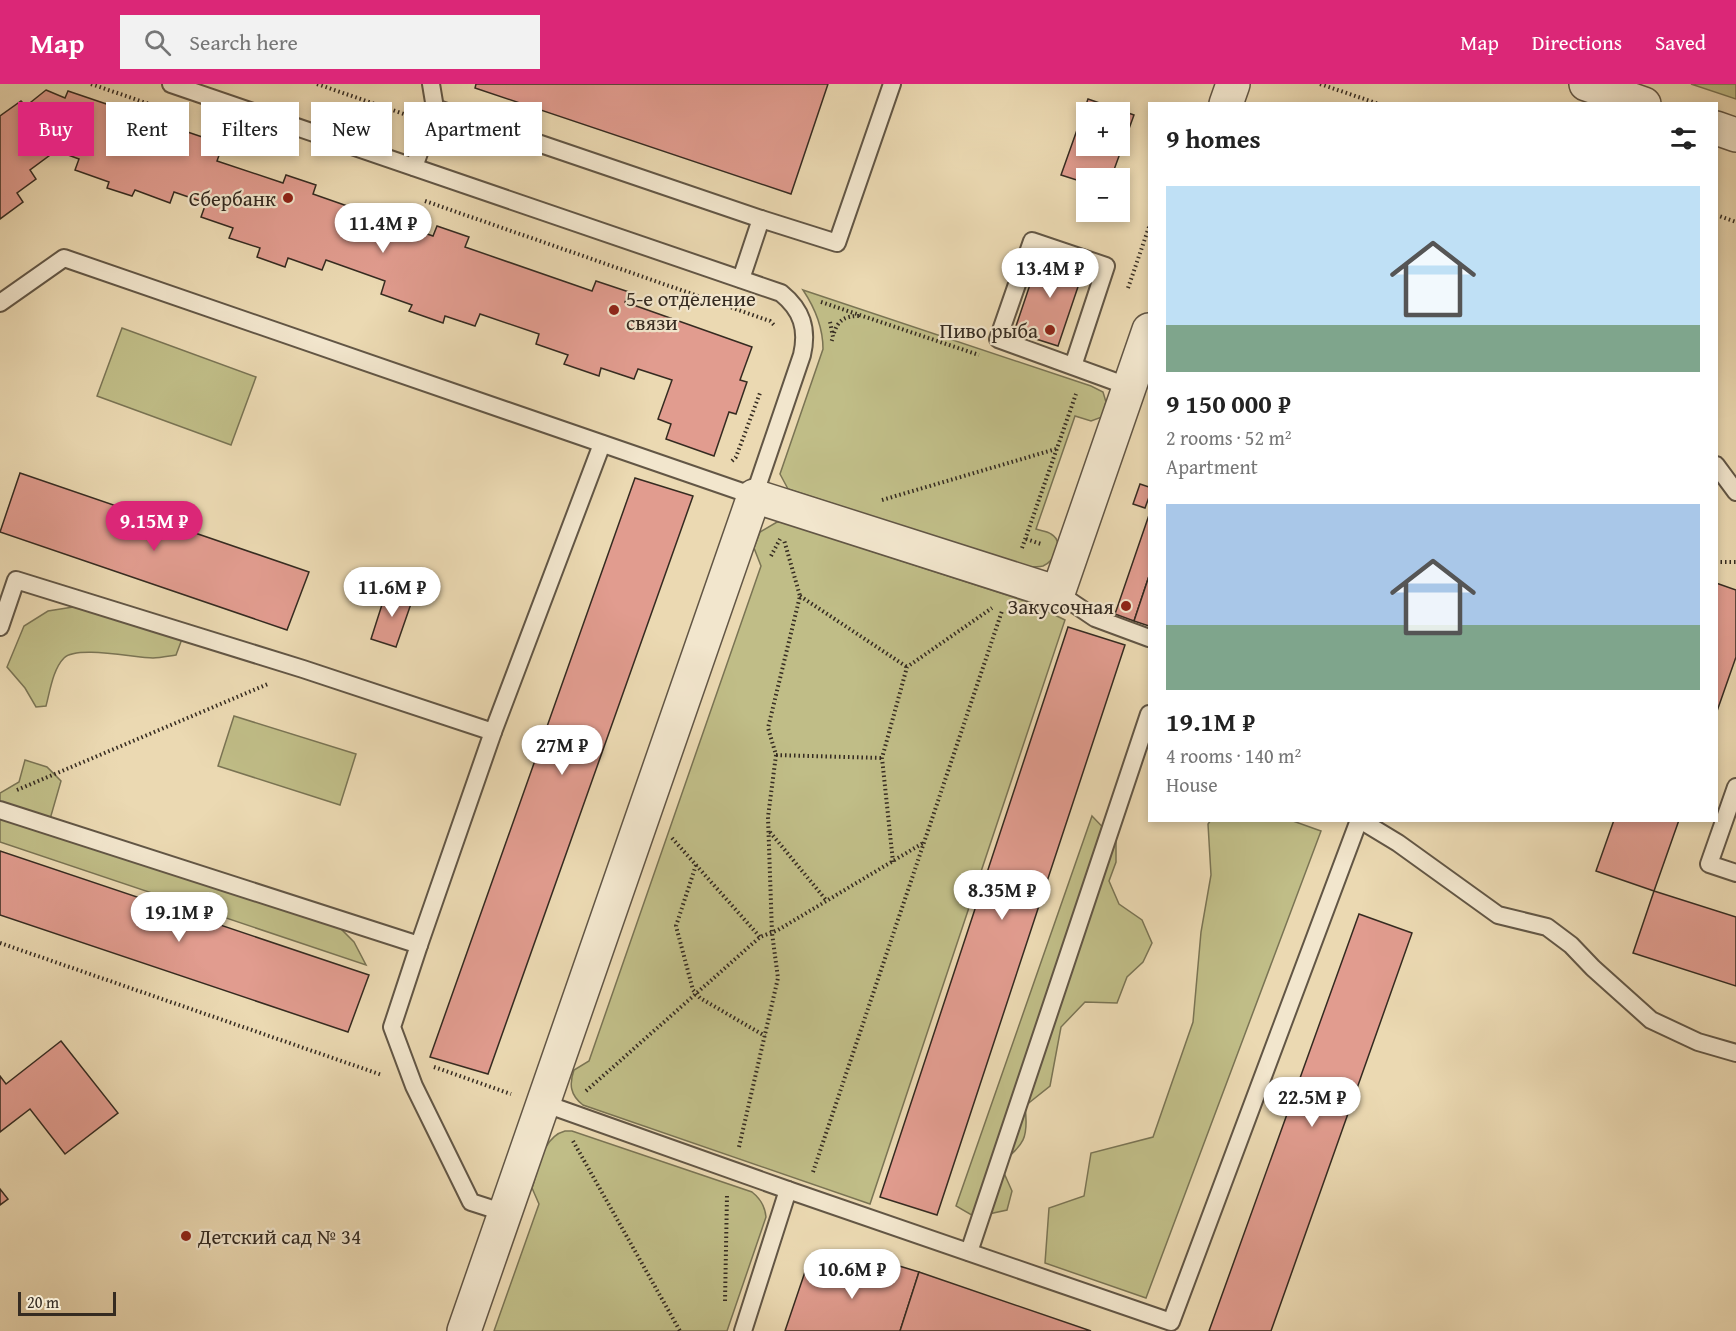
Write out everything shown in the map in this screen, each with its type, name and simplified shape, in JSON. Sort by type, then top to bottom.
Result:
[{"type":"street","points":[[1227,102],[1233,84]]},
{"type":"street","points":[[1586,84],[1638,102]]},
{"type":"street","points":[[1718,129],[1736,135]]},
{"type":"street","points":[[464,1331],[505,1214],[532,1100],[754,496],[1006,589],[1058,594],[1148,333]]},
{"type":"lane","points":[[0,303],[64,258],[754,496],[806,338],[802,321],[789,299],[781,292],[171,84]]},
{"type":"lane","points":[[431,84],[434,102]]},
{"type":"lane","points":[[542,144],[837,243],[892,84]]},
{"type":"lane","points":[[414,167],[418,156]]},
{"type":"lane","points":[[741,279],[761,219]]},
{"type":"lane","points":[[1073,366],[1107,266],[1032,242],[998,339],[1130,387]]},
{"type":"lane","points":[[505,1214],[471,1202],[414,1086],[392,1027],[493,732],[602,444]]},
{"type":"lane","points":[[1718,468],[1736,492]]},
{"type":"lane","points":[[0,627],[16,580],[303,669],[493,732]]},
{"type":"lane","points":[[1058,594],[1095,618],[1146,640]]},
{"type":"lane","points":[[969,1252],[1148,717]]},
{"type":"lane","points":[[1736,787],[1709,864],[1736,873]]},
{"type":"lane","points":[[0,810],[419,945]]},
{"type":"lane","points":[[532,1100],[1171,1322],[1358,822]]},
{"type":"lane","points":[[1362,822],[1398,843],[1498,915],[1546,927],[1571,945],[1593,969],[1651,1020],[1698,1041],[1736,1053]]},
{"type":"lane","points":[[743,1331],[788,1190]]},
{"type":"path","points":[[1320,84],[1373,102]]},
{"type":"path","points":[[1718,217],[1736,222]]},
{"type":"path","points":[[815,294],[826,312]]},
{"type":"path","points":[[830,348],[836,326],[841,320],[849,316],[864,316]]},
{"type":"path","points":[[829,319],[833,337]]},
{"type":"path","points":[[805,1196],[1002,611],[1006,589],[1079,388]]},
{"type":"path","points":[[881,500],[1056,449]]},
{"type":"path","points":[[725,1304],[727,1189],[778,978],[772,933],[768,818],[776,755],[768,728],[800,596],[782,534]]},
{"type":"path","points":[[1718,562],[1736,562]]},
{"type":"path","points":[[893,862],[882,758],[907,667],[1006,589]]},
{"type":"path","points":[[800,596],[907,667]]},
{"type":"path","points":[[11,792],[303,669]]},
{"type":"path","points":[[776,755],[882,758]]},
{"type":"path","points":[[769,831],[826,900]]},
{"type":"path","points":[[672,838],[760,937]]},
{"type":"path","points":[[582,1095],[760,937],[772,933],[924,843]]},
{"type":"path","points":[[696,865],[676,926],[695,995],[765,1035]]},
{"type":"path","points":[[0,943],[414,1086]]},
{"type":"path","points":[[402,1056],[532,1100]]},
{"type":"path","points":[[571,1136],[680,1331]]},
{"type":"shaded area","points":[[1691,84],[1736,84],[1736,99]]},
{"type":"shaded area","points":[[803,290],[1091,386],[1103,392],[1106,402],[1102,417],[1091,421],[1075,416],[1036,529],[1049,533],[1055,537],[1057,542],[1058,546],[1054,556],[1047,564],[1027,567],[788,489],[780,474],[823,349],[818,318]]},
{"type":"shaded area","points":[[122,328],[256,377],[231,445],[97,396]]},
{"type":"shaded area","points":[[777,522],[1028,602],[1065,620],[870,1204],[583,1105],[575,1097],[572,1089],[571,1080],[574,1070],[589,1061],[761,566],[754,548],[760,532]]},
{"type":"shaded area","points":[[73,607],[95,610],[182,639],[176,655],[153,658],[93,652],[71,654],[64,658],[57,668],[46,706],[36,707],[25,688],[7,667],[24,626],[48,611]]},
{"type":"shaded area","points":[[234,716],[356,754],[340,805],[218,766]]},
{"type":"shaded area","points":[[25,760],[47,767],[61,781],[46,833],[339,927],[354,942],[366,965],[0,842],[0,793],[19,782]]},
{"type":"shaded area","points":[[1092,816],[1116,841],[1116,862],[1109,881],[1119,904],[1142,920],[1152,943],[1143,962],[1127,977],[1117,1003],[1085,1002],[1061,1027],[1050,1086],[1025,1106],[1026,1126],[1023,1140],[1020,1146],[1000,1164],[1012,1191],[1007,1210],[975,1217],[956,1206]]},
{"type":"shaded area","points":[[1210,822],[1296,822],[1321,831],[1146,1298],[1045,1263],[1049,1208],[1084,1196],[1091,1153],[1153,1137],[1193,1022],[1201,932],[1211,875]]},
{"type":"shaded area","points":[[572,1131],[752,1192],[760,1200],[766,1217],[727,1331],[494,1331],[539,1204],[532,1188],[542,1154],[557,1134]]},
{"type":"building","points":[[476,84],[828,84],[791,194],[542,110],[542,102],[517,102],[475,88]]},
{"type":"building","points":[[46,90],[65,98],[68,91],[106,104],[106,156],[189,156],[189,132],[201,137],[201,156],[219,156],[217,161],[283,183],[286,175],[316,185],[313,194],[433,236],[437,226],[469,237],[465,247],[592,291],[596,281],[629,292],[625,302],[752,347],[740,380],[747,382],[736,414],[729,412],[714,456],[666,439],[671,424],[658,419],[672,380],[638,369],[634,379],[601,368],[599,376],[564,364],[568,355],[536,344],[539,334],[480,314],[475,326],[445,316],[443,323],[409,311],[412,305],[381,294],[385,281],[326,260],[322,270],[288,258],[285,267],[257,257],[260,248],[229,238],[233,228],[201,217],[206,203],[174,192],[170,203],[135,190],[132,196],[107,188],[109,182],[75,170],[79,159],[71,156],[94,156],[94,102],[31,102]]},
{"type":"building","points":[[18,103],[18,156],[49,156],[30,170],[36,179],[17,193],[23,202],[0,219],[0,116]]},
{"type":"building","points":[[1130,114],[1134,115],[1130,126]]},
{"type":"building","points":[[1076,133],[1076,156],[1119,156],[1115,168],[1076,168],[1076,180],[1061,175]]},
{"type":"building","points":[[1041,252],[1085,266],[1058,346],[1014,332]]},
{"type":"building","points":[[20,473],[309,572],[287,630],[0,532]]},
{"type":"building","points":[[635,478],[693,496],[488,1074],[430,1057]]},
{"type":"building","points":[[1140,484],[1148,487],[1148,500],[1145,508],[1133,504]]},
{"type":"building","points":[[1148,518],[1148,579],[1134,621],[1115,614]]},
{"type":"building","points":[[1148,579],[1148,626],[1134,621]]},
{"type":"building","points":[[1718,584],[1736,590],[1736,657],[1718,708]]},
{"type":"building","points":[[387,589],[413,598],[396,647],[371,639]]},
{"type":"building","points":[[1068,627],[1125,645],[937,1215],[880,1197]]},
{"type":"building","points":[[1613,822],[1678,822],[1654,891],[1596,871]]},
{"type":"building","points":[[0,851],[369,975],[348,1032],[0,915]]},
{"type":"building","points":[[1654,891],[1736,917],[1736,986],[1633,953]]},
{"type":"building","points":[[1359,914],[1412,933],[1271,1331],[1209,1331]]},
{"type":"building","points":[[61,1041],[118,1113],[65,1154],[30,1109],[0,1132],[0,1076],[6,1084]]},
{"type":"building","points":[[0,1189],[8,1199],[0,1205]]},
{"type":"building","points":[[809,1260],[879,1284],[886,1262],[919,1272],[900,1331],[785,1331]]},
{"type":"building","points":[[919,1272],[1091,1331],[900,1331]]},
{"type":"place","name":"Сбербанк","points":[[288,198]]},
{"type":"place","name":"5-е отделение связи","points":[[614,310]]},
{"type":"place","name":"Пиво рыба","points":[[1050,330]]},
{"type":"place","name":"Закусочная","points":[[1126,606]]},
{"type":"place","name":"Детский сад № 34","points":[[186,1236]]}]
